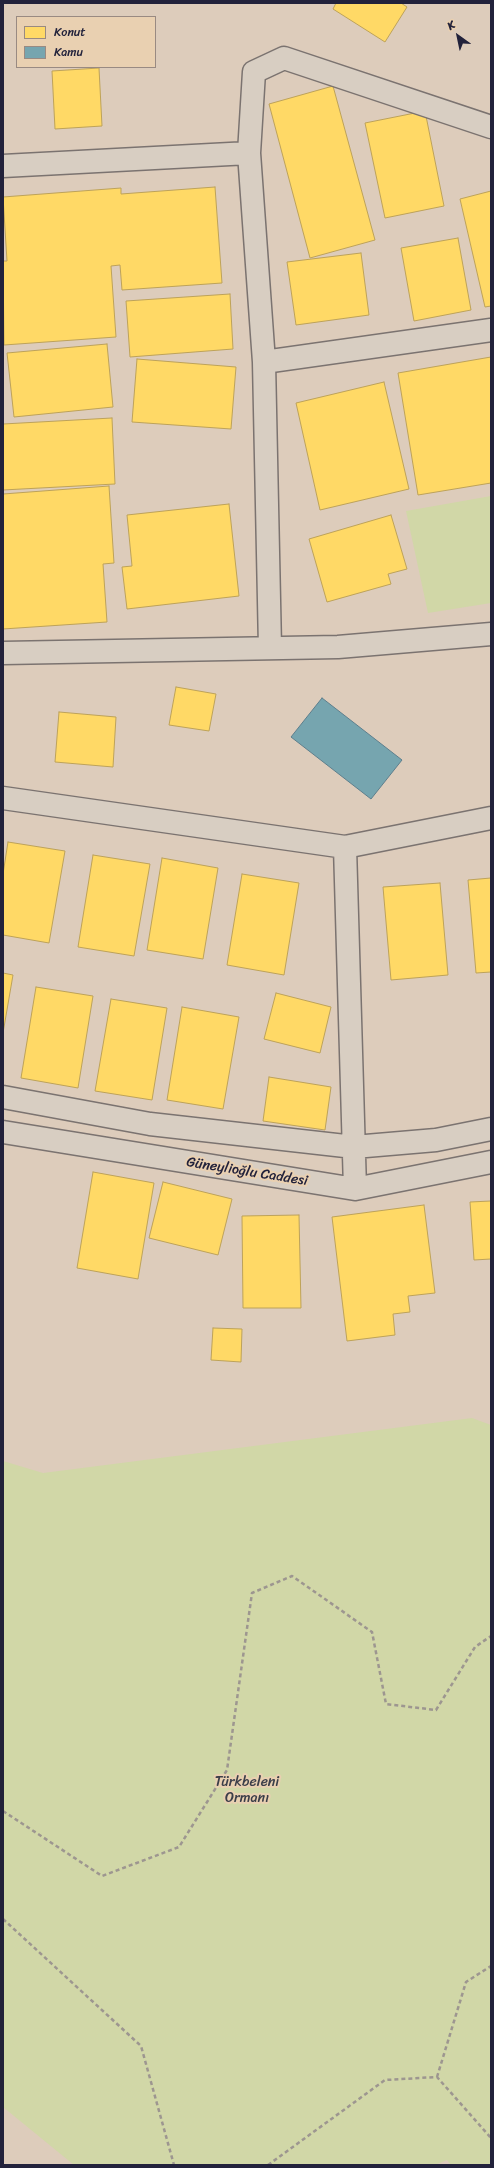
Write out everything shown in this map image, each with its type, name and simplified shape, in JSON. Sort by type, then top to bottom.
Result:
[{"type":"street","points":[[270,648],[264,362],[249,153],[254,72],[284,58],[491,127]]},
{"type":"street","points":[[3,166],[249,153]]},
{"type":"street","points":[[264,362],[491,330]]},
{"type":"street","points":[[3,653],[338,647],[491,634]]},
{"type":"street","points":[[3,798],[345,847],[491,818]]},
{"type":"street","points":[[345,847],[355,1189]]},
{"type":"street","points":[[3,1097],[150,1124],[354,1147],[436,1140],[491,1129]]},
{"type":"street","name":"Güneylioğlu Caddesi","points":[[3,1132],[355,1189],[491,1162]]},
{"type":"path","points":[[3,1811],[102,1876],[179,1847],[227,1770],[252,1594],[292,1576],[372,1632],[386,1704],[436,1710],[475,1647],[491,1636]]},
{"type":"path","points":[[3,1918],[142,2046],[174,2165]]},
{"type":"path","points":[[437,2077],[466,1982],[491,1966]]},
{"type":"path","points":[[437,2077],[491,2138]]},
{"type":"path","points":[[268,2165],[385,2080],[437,2077]]},
{"type":"green space","points":[[491,496],[491,603],[428,613],[406,511]]},
{"type":"green space","name":"Türkbeleni Ormanı","points":[[472,1418],[491,1425],[491,2165],[451,2165],[447,2160],[435,2165],[74,2165],[3,2107],[3,1461],[43,1473]]},
{"type":"building: Konut","points":[[336,3],[401,3],[407,7],[385,42],[333,9]]},
{"type":"building: Konut","points":[[99,68],[102,126],[55,129],[52,71]]},
{"type":"building: Konut","points":[[333,86],[375,240],[310,258],[269,104]]},
{"type":"building: Konut","points":[[425,111],[444,206],[385,218],[365,123]]},
{"type":"building: Konut","points":[[215,187],[222,283],[122,290],[120,265],[111,266],[116,337],[4,345],[3,261],[7,261],[3,197],[121,188],[121,194]]},
{"type":"building: Konut","points":[[491,191],[491,306],[485,307],[460,199]]},
{"type":"building: Konut","points":[[458,238],[471,310],[414,321],[401,248]]},
{"type":"building: Konut","points":[[361,253],[369,315],[296,325],[287,262]]},
{"type":"building: Konut","points":[[230,294],[233,349],[130,357],[126,301]]},
{"type":"building: Konut","points":[[107,344],[113,407],[14,417],[7,353]]},
{"type":"building: Konut","points":[[491,357],[491,483],[418,495],[398,373]]},
{"type":"building: Konut","points":[[137,359],[236,367],[231,429],[132,422]]},
{"type":"building: Konut","points":[[384,382],[409,489],[320,510],[296,403]]},
{"type":"building: Konut","points":[[112,418],[115,484],[3,490],[3,424]]},
{"type":"building: Konut","points":[[109,486],[114,563],[103,564],[107,622],[3,629],[3,494]]},
{"type":"building: Konut","points":[[229,504],[239,596],[127,609],[122,567],[132,566],[127,515]]},
{"type":"building: Konut","points":[[391,515],[407,569],[388,574],[391,584],[327,602],[309,539]]},
{"type":"building: Konut","points":[[176,687],[216,694],[209,731],[169,725]]},
{"type":"building: Konut","points":[[59,712],[116,717],[113,767],[55,762]]},
{"type":"building: Konut","points":[[8,842],[65,851],[49,943],[3,935],[3,874]]},
{"type":"building: Konut","points":[[93,855],[150,864],[134,956],[78,947]]},
{"type":"building: Konut","points":[[162,858],[218,868],[203,959],[147,950]]},
{"type":"building: Konut","points":[[242,874],[299,883],[284,975],[227,965]]},
{"type":"building: Konut","points":[[491,878],[491,972],[476,973],[468,880]]},
{"type":"building: Konut","points":[[440,883],[448,975],[391,980],[383,887]]},
{"type":"building: Konut","points":[[3,973],[13,975],[3,1033]]},
{"type":"building: Konut","points":[[36,987],[93,996],[78,1088],[21,1078]]},
{"type":"building: Konut","points":[[276,993],[331,1007],[320,1053],[264,1039]]},
{"type":"building: Konut","points":[[111,999],[167,1008],[152,1100],[95,1091]]},
{"type":"building: Konut","points":[[182,1007],[239,1017],[223,1109],[167,1100]]},
{"type":"building: Konut","points":[[269,1077],[331,1087],[325,1130],[263,1121]]},
{"type":"building: Konut","points":[[93,1172],[154,1183],[138,1279],[77,1268]]},
{"type":"building: Konut","points":[[163,1182],[232,1199],[218,1255],[149,1238]]},
{"type":"building: Konut","points":[[491,1201],[491,1259],[474,1260],[470,1202]]},
{"type":"building: Konut","points":[[424,1205],[435,1293],[408,1296],[410,1312],[393,1314],[395,1335],[347,1341],[332,1217]]},
{"type":"building: Konut","points":[[299,1215],[301,1308],[243,1308],[242,1216]]},
{"type":"building: Konut","points":[[213,1328],[242,1329],[241,1362],[211,1360]]},
{"type":"building: Kamu","points":[[322,698],[402,760],[371,799],[291,737]]}]
